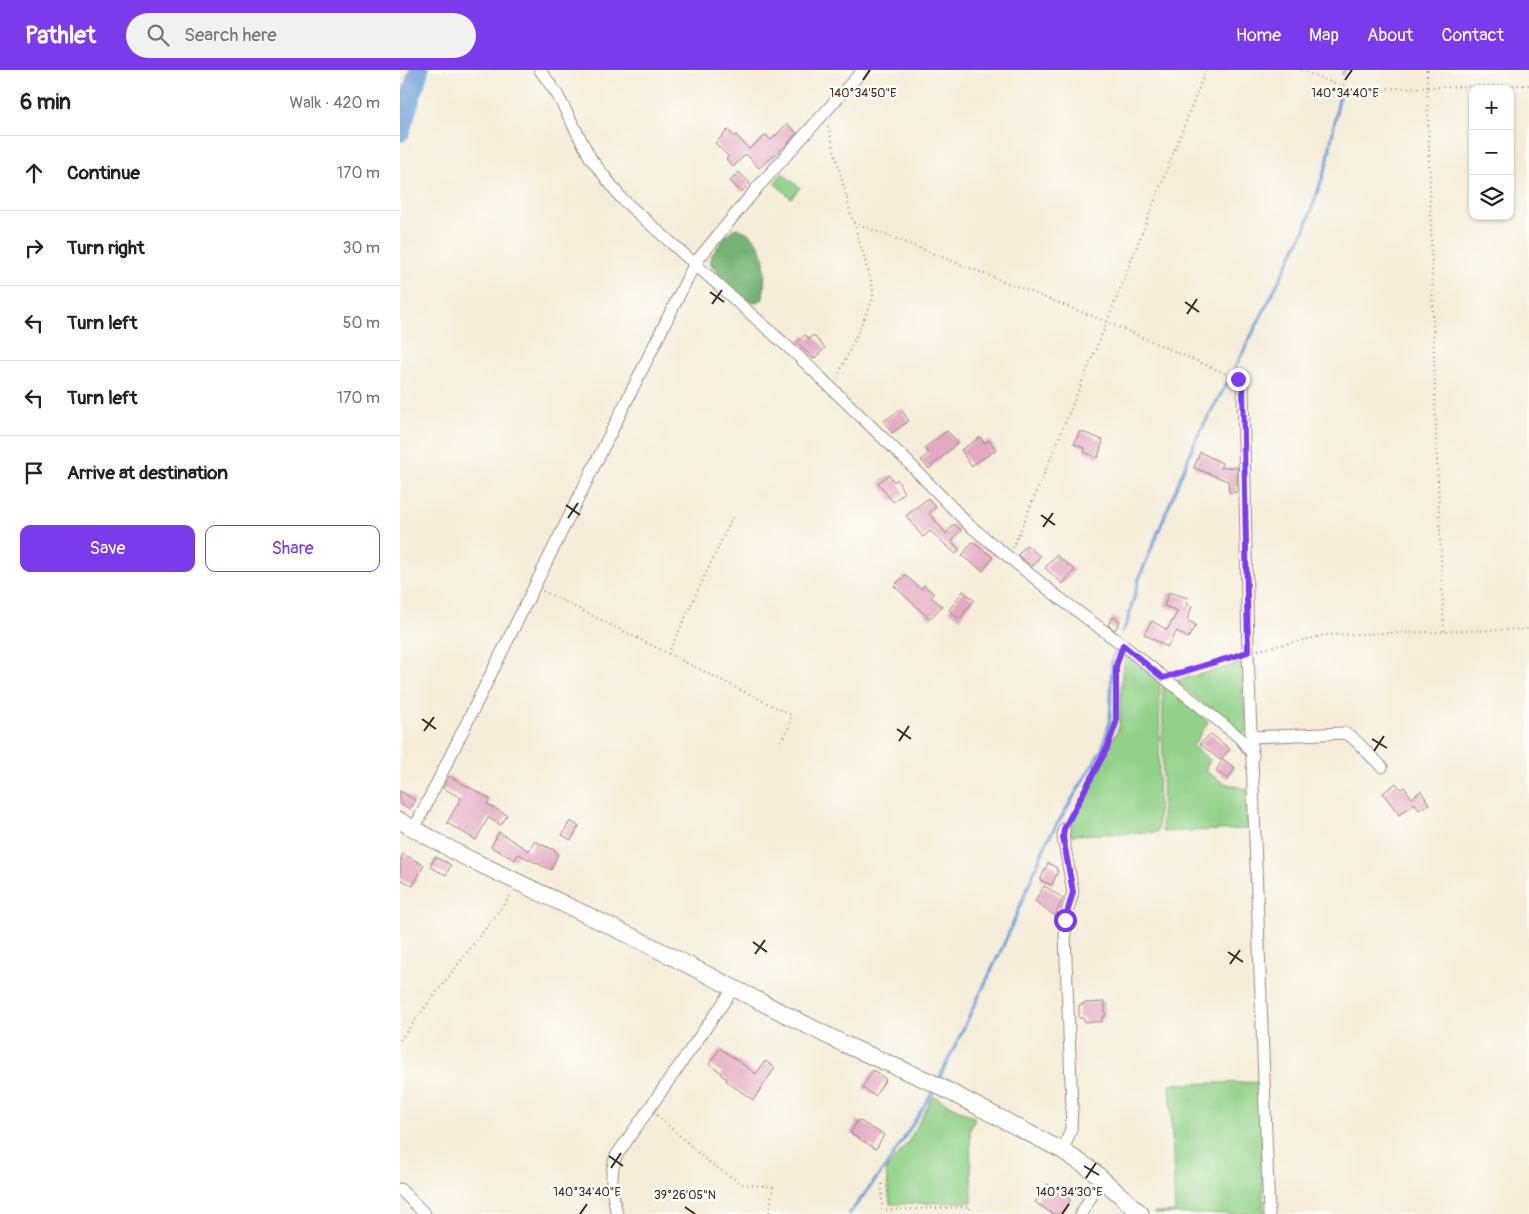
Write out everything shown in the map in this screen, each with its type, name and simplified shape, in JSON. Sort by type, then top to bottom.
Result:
[{"type":"street","points":[[540,70],[557,94],[591,159],[622,199],[695,263],[832,389],[905,459],[969,525],[1008,558],[1123,645],[1240,738],[1253,755]]},
{"type":"street","points":[[863,70],[757,188],[695,263],[534,587],[407,825],[463,856],[633,937],[844,1044],[931,1082],[1063,1151],[1102,1178],[1140,1214]]},
{"type":"street","points":[[1243,387],[1248,652],[1269,1214]]},
{"type":"street","points":[[1252,737],[1344,732],[1352,737],[1382,767]]},
{"type":"street","points":[[1063,1151],[1071,1129],[1072,1106],[1065,920],[1073,892],[1063,837],[1064,829]]},
{"type":"street","points":[[617,1214],[611,1187],[611,1170],[616,1156],[648,1107],[733,989]]},
{"type":"street","points":[[1081,1214],[1102,1178]]},
{"type":"street","points":[[400,1189],[425,1214]]},
{"type":"path","points":[[1008,558],[1107,322],[1206,70]]},
{"type":"path","points":[[1300,70],[1333,83],[1358,89],[1529,85]]},
{"type":"path","points":[[1427,70],[1444,632]]},
{"type":"path","points":[[825,113],[853,222],[873,288],[873,299],[832,389]]},
{"type":"path","points":[[853,222],[1107,322],[1238,379],[1243,387]]},
{"type":"path","points":[[668,654],[733,516]]},
{"type":"path","points":[[534,587],[791,715],[789,727],[781,741]]},
{"type":"path","points":[[1163,678],[1248,652],[1326,635],[1529,629]]},
{"type":"path","points":[[1064,829],[1107,748],[1116,723],[1116,666],[1123,645]]},
{"type":"path","points":[[400,1040],[520,883]]},
{"type":"path","points":[[648,1107],[707,1161],[742,1184],[773,1187],[769,1214]]},
{"type":"path","points":[[882,1184],[882,1210],[970,1207],[970,1214]]},
{"type":"green space","points":[[782,173],[800,188],[791,198],[774,183]]},
{"type":"green space","points":[[735,228],[746,232],[754,238],[760,246],[763,256],[765,277],[763,299],[756,302],[749,301],[734,292],[711,264],[710,258],[726,235]]},
{"type":"green space","points":[[1127,655],[1160,683],[1158,832],[1071,835],[1071,826],[1119,727],[1122,670]]},
{"type":"green space","points":[[1240,663],[1247,730],[1244,734],[1239,733],[1176,681]]},
{"type":"green space","points":[[1163,685],[1208,722],[1193,746],[1210,760],[1205,771],[1224,783],[1247,789],[1248,829],[1162,832]]},
{"type":"green space","points":[[1259,1082],[1264,1214],[1154,1214],[1175,1212],[1170,1084]]},
{"type":"green space","points":[[933,1096],[975,1118],[970,1130],[972,1202],[890,1204],[886,1170],[909,1141]]},
{"type":"building","points":[[787,124],[797,133],[782,149],[759,168],[746,154],[733,167],[726,159],[729,157],[715,143],[728,130],[734,137],[736,135],[749,149],[766,135],[771,140]]},
{"type":"building","points":[[739,172],[750,183],[741,192],[730,181]]},
{"type":"building","points":[[805,335],[809,339],[813,335],[825,348],[814,359],[797,342]]},
{"type":"building","points":[[901,409],[909,421],[892,433],[884,421]]},
{"type":"building","points":[[947,431],[958,442],[929,469],[921,460],[929,453],[924,448]]},
{"type":"building","points":[[1080,431],[1103,440],[1098,458],[1084,452],[1085,448],[1074,444]]},
{"type":"building","points":[[980,437],[984,443],[989,440],[996,450],[971,466],[961,450]]},
{"type":"building","points":[[1200,452],[1222,463],[1220,468],[1237,467],[1237,492],[1229,493],[1228,481],[1194,468]]},
{"type":"building","points":[[889,475],[894,482],[897,479],[904,493],[893,502],[878,483]]},
{"type":"building","points":[[928,498],[936,507],[929,513],[946,534],[954,524],[961,530],[952,541],[959,550],[956,554],[930,531],[923,537],[906,516]]},
{"type":"building","points":[[972,542],[993,557],[983,571],[962,556]]},
{"type":"building","points":[[1026,545],[1040,556],[1032,567],[1018,555]]},
{"type":"building","points":[[1056,555],[1075,570],[1063,584],[1045,568]]},
{"type":"building","points":[[905,575],[921,589],[924,585],[934,594],[931,597],[942,606],[930,619],[894,586]]},
{"type":"building","points":[[963,591],[974,600],[960,619],[949,610]]},
{"type":"building","points":[[1169,592],[1188,598],[1186,604],[1192,606],[1187,620],[1196,625],[1188,638],[1177,631],[1167,647],[1144,634],[1152,621],[1167,630],[1178,611],[1164,606]]},
{"type":"building","points":[[1113,617],[1120,621],[1115,630],[1108,625]]},
{"type":"building","points":[[1211,734],[1230,749],[1220,760],[1200,744]]},
{"type":"building","points":[[1223,759],[1235,768],[1228,779],[1216,771]]},
{"type":"building","points":[[449,776],[490,799],[487,804],[507,815],[501,825],[488,818],[476,840],[447,823],[461,798],[443,788]]},
{"type":"building","points":[[1396,783],[1401,789],[1404,787],[1412,798],[1421,791],[1429,804],[1419,810],[1415,803],[1399,815],[1383,793]]},
{"type":"building","points":[[400,791],[415,800],[410,809],[400,804]]},
{"type":"building","points":[[570,821],[579,826],[571,840],[562,835]]},
{"type":"building","points":[[499,832],[529,851],[534,841],[554,850],[558,854],[551,870],[518,854],[515,860],[491,847]]},
{"type":"building","points":[[403,854],[424,865],[413,886],[400,879],[400,861]]},
{"type":"building","points":[[435,857],[451,865],[446,875],[430,867]]},
{"type":"building","points":[[1048,863],[1057,868],[1056,870],[1058,871],[1052,885],[1040,880]]},
{"type":"building","points":[[1044,886],[1063,898],[1055,916],[1035,901]]},
{"type":"building","points":[[1105,1002],[1105,1017],[1102,1017],[1102,1022],[1084,1022],[1084,1018],[1079,1018],[1079,1005],[1083,1005],[1083,1003]]},
{"type":"building","points":[[720,1048],[756,1074],[765,1061],[775,1068],[753,1100],[726,1081],[727,1079],[721,1075],[722,1073],[709,1064]]},
{"type":"building","points":[[873,1070],[886,1079],[875,1096],[862,1088]]},
{"type":"building","points":[[858,1120],[884,1135],[876,1149],[850,1133]]},
{"type":"building","points":[[1047,1184],[1071,1200],[1061,1214],[1053,1214],[1035,1202]]},
{"type":"waterway","points":[[400,132],[419,70]]},
{"type":"waterway","points":[[1343,74],[1344,70]]},
{"type":"waterway","points":[[1235,368],[1305,229],[1327,164],[1340,92]]},
{"type":"waterway","points":[[1122,632],[1127,623],[1139,579],[1196,439],[1227,383]]},
{"type":"waterway","points":[[939,1079],[1004,944],[1047,841],[1102,749],[1110,721],[1112,660],[1115,652]]},
{"type":"waterway","points":[[849,1214],[887,1165],[934,1090]]},
{"type":"route","points":[[1065,920],[1073,892],[1063,837],[1064,829],[1107,748],[1116,723],[1114,691],[1116,666],[1123,645],[1163,678],[1248,652],[1243,387],[1238,379]]}]
